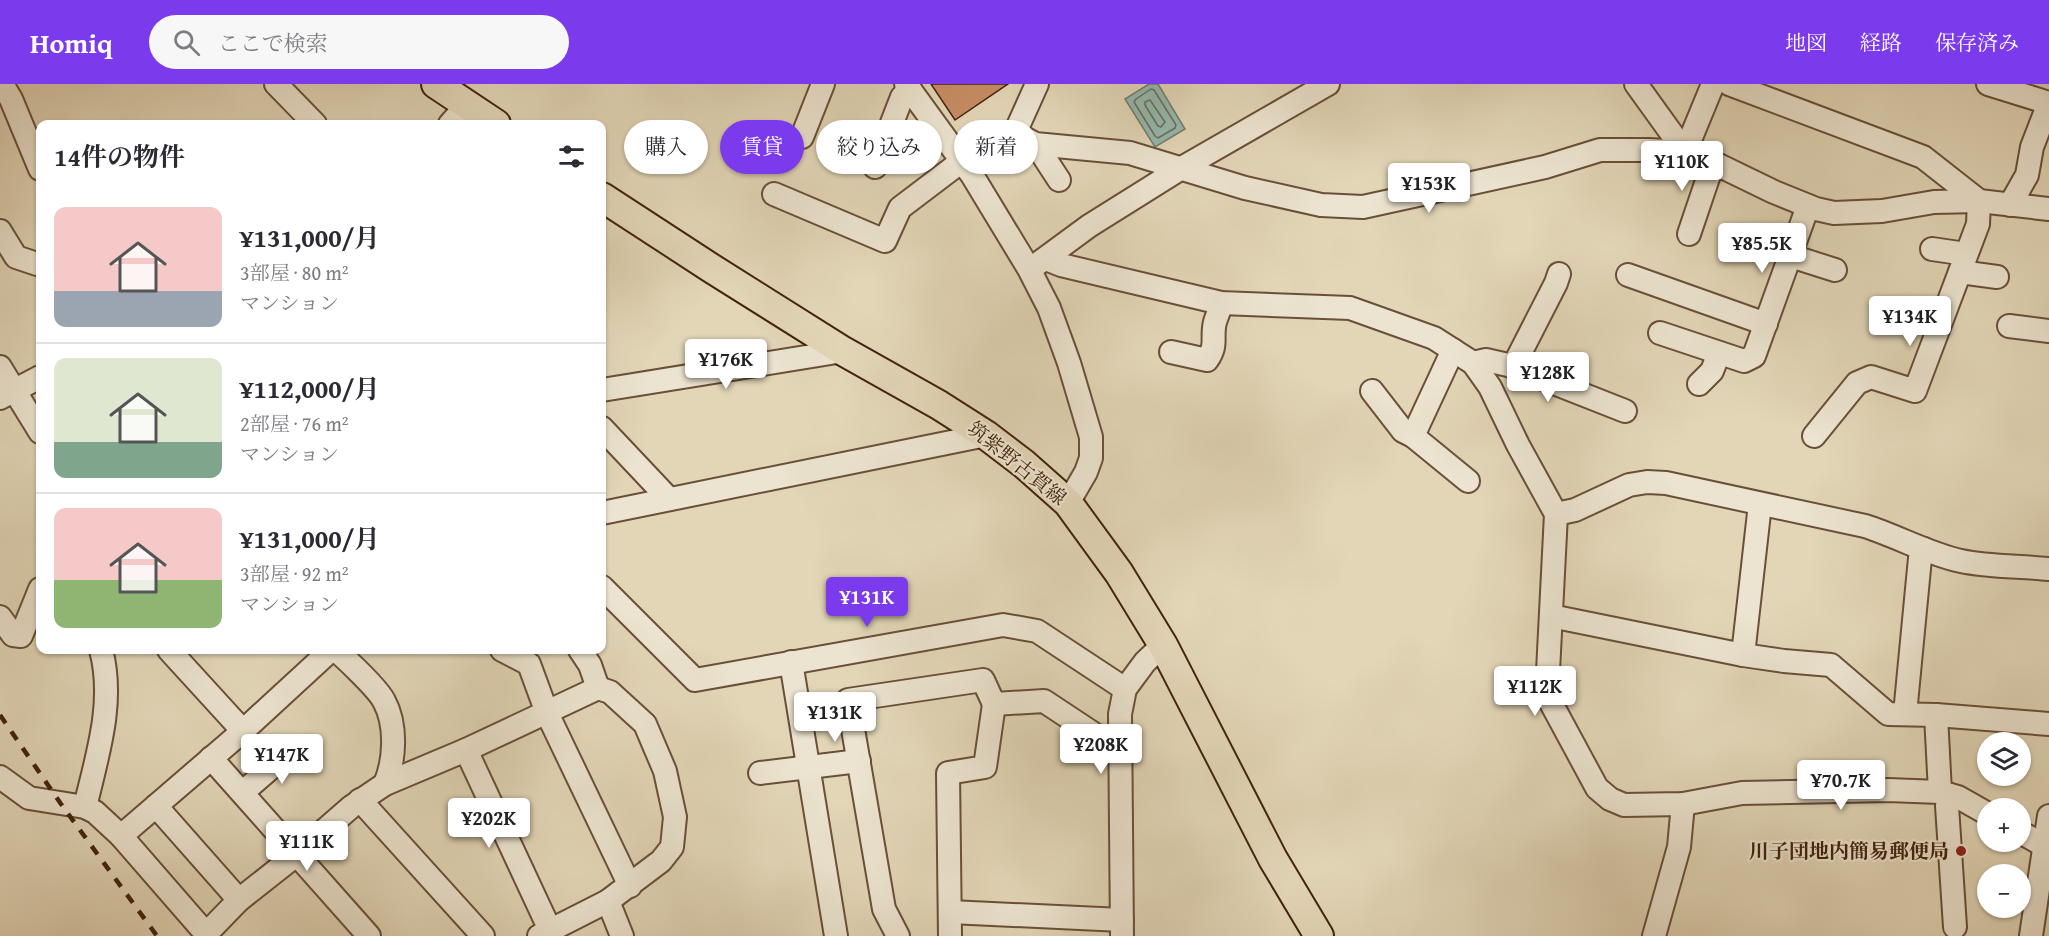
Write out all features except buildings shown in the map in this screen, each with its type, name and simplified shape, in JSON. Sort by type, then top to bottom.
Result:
[{"type":"main road","points":[[436,84],[458,115],[479,120]]},
{"type":"main road","name":"筑紫野古賀線","points":[[606,200],[843,351],[939,405],[986,435],[1068,503],[1119,573],[1163,645],[1273,859],[1319,936]]},
{"type":"street","points":[[2,84],[11,99],[36,159]]},
{"type":"street","points":[[276,84],[311,120]]},
{"type":"street","points":[[804,132],[823,84]]},
{"type":"street","points":[[1021,120],[1037,84]]},
{"type":"street","points":[[1037,264],[1089,226],[1180,169],[1328,84]]},
{"type":"street","points":[[1636,84],[1685,152]]},
{"type":"street","points":[[1685,152],[1713,84]]},
{"type":"street","points":[[1729,84],[1923,157],[1979,201]]},
{"type":"street","points":[[1988,84],[2049,103],[2032,147],[2027,174],[2010,205]]},
{"type":"street","points":[[893,120],[908,87],[954,150]]},
{"type":"street","points":[[1038,144],[1130,153],[1245,188],[1321,205],[1363,207],[1524,172],[1600,150],[1649,150],[1685,152],[1774,192],[1834,213],[1870,212],[1934,202],[1979,201],[2049,209]]},
{"type":"street","points":[[1045,145],[1044,157],[1059,180]]},
{"type":"street","points":[[1689,234],[1713,163]]},
{"type":"street","points":[[774,194],[885,241],[900,208],[954,167]]},
{"type":"street","points":[[971,174],[1037,264],[1091,437],[1091,458],[1086,472],[1068,503]]},
{"type":"street","points":[[1815,436],[1857,383],[1871,377],[1915,391],[1978,224],[1979,201]]},
{"type":"street","points":[[1660,333],[1744,361],[1754,356],[1809,206]]},
{"type":"street","points":[[0,231],[16,257],[36,264]]},
{"type":"street","points":[[1932,249],[1996,277]]},
{"type":"street","points":[[1791,256],[1835,270]]},
{"type":"street","points":[[1037,264],[1061,265],[1221,303],[1350,308],[1434,338],[1473,363],[1490,387],[1518,445],[1556,514],[1547,691],[1550,701],[1597,788],[1610,799],[1624,805],[1683,804],[1742,793],[1888,790],[1945,794],[1977,809]]},
{"type":"street","points":[[1514,368],[1556,283],[1558,274]]},
{"type":"street","points":[[1628,275],[1766,324]]},
{"type":"street","points":[[1171,352],[1207,360],[1214,351],[1215,321],[1220,314],[1221,303]]},
{"type":"street","points":[[2009,326],[2049,331]]},
{"type":"street","points":[[1413,436],[1453,350]]},
{"type":"street","points":[[606,389],[843,351]]},
{"type":"street","points":[[1699,384],[1712,370],[1719,353]]},
{"type":"street","points":[[1473,363],[1486,360],[1514,368],[1625,411]]},
{"type":"street","points":[[0,367],[7,394],[36,425]]},
{"type":"street","points":[[7,394],[36,379]]},
{"type":"street","points":[[1372,391],[1403,431],[1413,436],[1468,481]]},
{"type":"street","points":[[606,432],[669,499]]},
{"type":"street","points":[[606,512],[986,435]]},
{"type":"street","points":[[1556,514],[1575,510],[1629,485],[1647,482],[1666,483],[1865,526],[1961,561],[2049,569]]},
{"type":"street","points":[[1743,655],[1760,504]]},
{"type":"street","points":[[1905,714],[1920,558],[1924,549]]},
{"type":"street","points":[[606,591],[694,680],[1003,625],[1037,631],[1125,689]]},
{"type":"street","points":[[0,617],[13,635],[21,636],[36,599]]},
{"type":"street","points":[[1551,616],[1743,655],[1830,665],[1888,714],[1936,715],[2049,724]]},
{"type":"street","points":[[950,912],[1025,926],[1122,928],[1120,714],[1125,689],[1145,662],[1163,645]]},
{"type":"street","points":[[86,807],[106,706],[100,654]]},
{"type":"street","points":[[173,654],[243,731]]},
{"type":"street","points":[[121,836],[243,731],[327,654]]},
{"type":"street","points":[[340,654],[384,700],[393,728],[391,770],[385,784]]},
{"type":"street","points":[[510,654],[529,664],[547,713],[630,886]]},
{"type":"street","points":[[583,654],[590,665],[598,688]]},
{"type":"street","points":[[791,662],[836,936]]},
{"type":"street","points":[[897,936],[884,909],[848,700],[982,680],[994,704],[985,767],[948,773],[950,936]]},
{"type":"street","points":[[0,777],[29,798],[86,807],[95,812],[121,836],[207,935],[240,900],[360,800],[385,784],[465,750],[598,688],[609,692],[645,724],[665,771],[675,817],[672,847],[661,861],[608,901],[544,933],[465,750]]},
{"type":"street","points":[[994,704],[1044,701],[1115,748]]},
{"type":"street","points":[[1936,715],[1947,806],[1955,927]]},
{"type":"street","points":[[243,792],[295,747]]},
{"type":"street","points":[[212,758],[369,936]]},
{"type":"street","points":[[760,773],[859,761]]},
{"type":"street","points":[[360,800],[483,936]]},
{"type":"street","points":[[1654,936],[1679,847],[1683,804]]},
{"type":"street","points":[[156,806],[240,900]]},
{"type":"street","points":[[2031,936],[2047,846],[2049,816]]},
{"type":"street","points":[[2031,838],[2047,846]]},
{"type":"street","points":[[608,901],[622,936]]},
{"type":"water","points":[[1149,84],[1158,84],[1185,129],[1155,147],[1125,99]]},
{"type":"railway","points":[[0,715],[61,804],[157,936]]},
{"type":"place","name":"川子団地内簡易郵便局","points":[[1961,851]]}]
